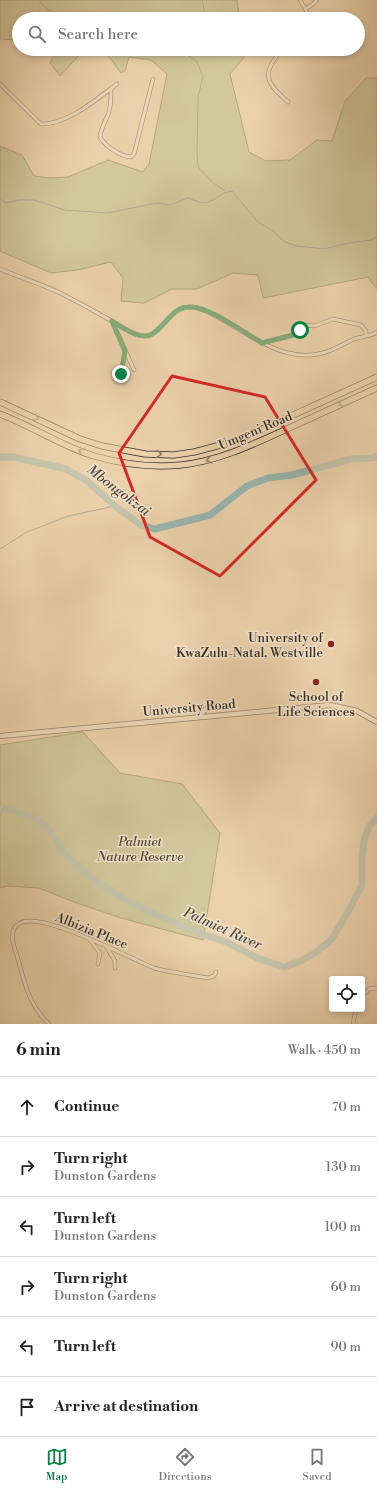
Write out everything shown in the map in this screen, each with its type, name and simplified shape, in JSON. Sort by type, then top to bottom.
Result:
[{"type":"highway","name":"Umgeni Road","points":[[0,402],[80,439],[102,446],[145,454],[174,455],[194,452],[236,441],[377,377]]},
{"type":"highway","name":"Umgeni Road","points":[[0,414],[69,446],[114,461],[137,464],[180,465],[198,463],[238,451],[377,388]]},
{"type":"street","points":[[300,0],[306,12]]},
{"type":"street","points":[[305,8],[312,5],[317,0]]},
{"type":"street","points":[[276,56],[270,64],[269,77],[272,87],[288,102]]},
{"type":"street","points":[[111,89],[111,104],[109,113],[102,126],[100,137],[102,141],[113,150],[131,157],[134,154],[153,79]]},
{"type":"street","points":[[0,84],[41,124],[47,124],[73,114],[91,104],[117,84]]},
{"type":"street","points":[[0,269],[32,280],[62,294],[133,333],[147,336],[155,332],[179,309],[187,306],[195,307],[213,314],[262,343],[277,350],[294,355],[316,355],[332,350],[355,338],[377,332]]},
{"type":"street","points":[[262,343],[297,334],[302,326],[314,326],[333,319],[361,325],[366,331],[366,336]]},
{"type":"street","points":[[112,321],[134,370]]},
{"type":"street","points":[[121,374],[125,351]]},
{"type":"street","points":[[198,716],[212,704]]},
{"type":"street","name":"University Road","points":[[0,736],[198,716],[330,705],[357,710],[377,722]]},
{"type":"street","name":"Albizia Place","points":[[49,1024],[35,1009],[29,995],[13,942],[13,930],[22,922],[37,922],[56,926],[90,939],[154,968],[165,971],[208,978],[212,977],[216,972]]},
{"type":"street","points":[[90,939],[100,953],[98,964]]},
{"type":"street","points":[[106,946],[115,961],[115,968]]},
{"type":"street","points":[[365,993],[369,990],[377,988]]},
{"type":"street","points":[[353,1024],[355,1012]]},
{"type":"highlighted area","points":[[172,376],[265,397],[316,480],[220,576],[150,537],[119,453]]},
{"type":"green space","points":[[0,0],[237,0],[239,12],[12,12],[12,40],[0,39]]},
{"type":"green space","points":[[54,56],[78,56],[60,76],[50,63]]},
{"type":"green space","points":[[108,56],[245,56],[230,74],[249,152],[266,161],[290,160],[317,140],[332,141],[345,101],[366,78],[377,78],[377,289],[368,277],[263,298],[258,275],[233,273],[197,289],[172,289],[144,303],[121,301],[123,278],[111,262],[77,270],[51,273],[0,251],[0,146],[22,155],[34,176],[50,178],[68,177],[108,160],[143,172],[149,164],[167,74],[151,60],[129,57],[125,71],[121,73]]},
{"type":"green space","name":"Palmiet Nature Reserve","points":[[83,732],[120,773],[182,784],[220,833],[203,940],[121,918],[39,888],[7,886],[0,888],[0,745]]},
{"type":"waterway","points":[[39,0],[45,7],[54,12]]},
{"type":"waterway","points":[[202,0],[205,12]]},
{"type":"waterway","points":[[189,56],[197,62],[203,76],[198,97],[198,167],[211,181],[225,191]]},
{"type":"waterway","points":[[0,199],[6,203],[19,200],[34,200],[65,210],[108,213],[157,203],[170,205],[188,198],[198,202],[205,202],[214,200],[225,193],[232,191],[258,222],[273,231],[285,242],[297,246],[324,249],[371,240],[377,237]]},
{"type":"waterway","name":"Mbongokzai","points":[[0,457],[14,457],[66,469],[87,481],[115,506],[141,525],[155,529],[210,515],[247,486],[268,478],[292,475],[351,459],[373,458],[377,456]]},
{"type":"waterway","points":[[0,549],[27,532],[68,516],[115,506]]},
{"type":"waterway","name":"Palmiet River","points":[[0,810],[3,808],[29,816],[47,826],[65,854],[95,881],[123,898],[150,912],[202,934],[226,942],[257,958],[284,967],[301,961],[315,953],[331,940],[362,885],[362,855],[364,841],[369,826],[377,818]]},
{"type":"place","name":"University of KwaZulu-Natal, Westville","points":[[331,644]]},
{"type":"place","name":"School of Life Sciences","points":[[316,682]]},
{"type":"route","points":[[121,374],[125,351],[112,321],[133,333],[147,336],[155,332],[179,309],[187,306],[202,309],[213,314],[262,343],[297,334],[300,330]]}]
